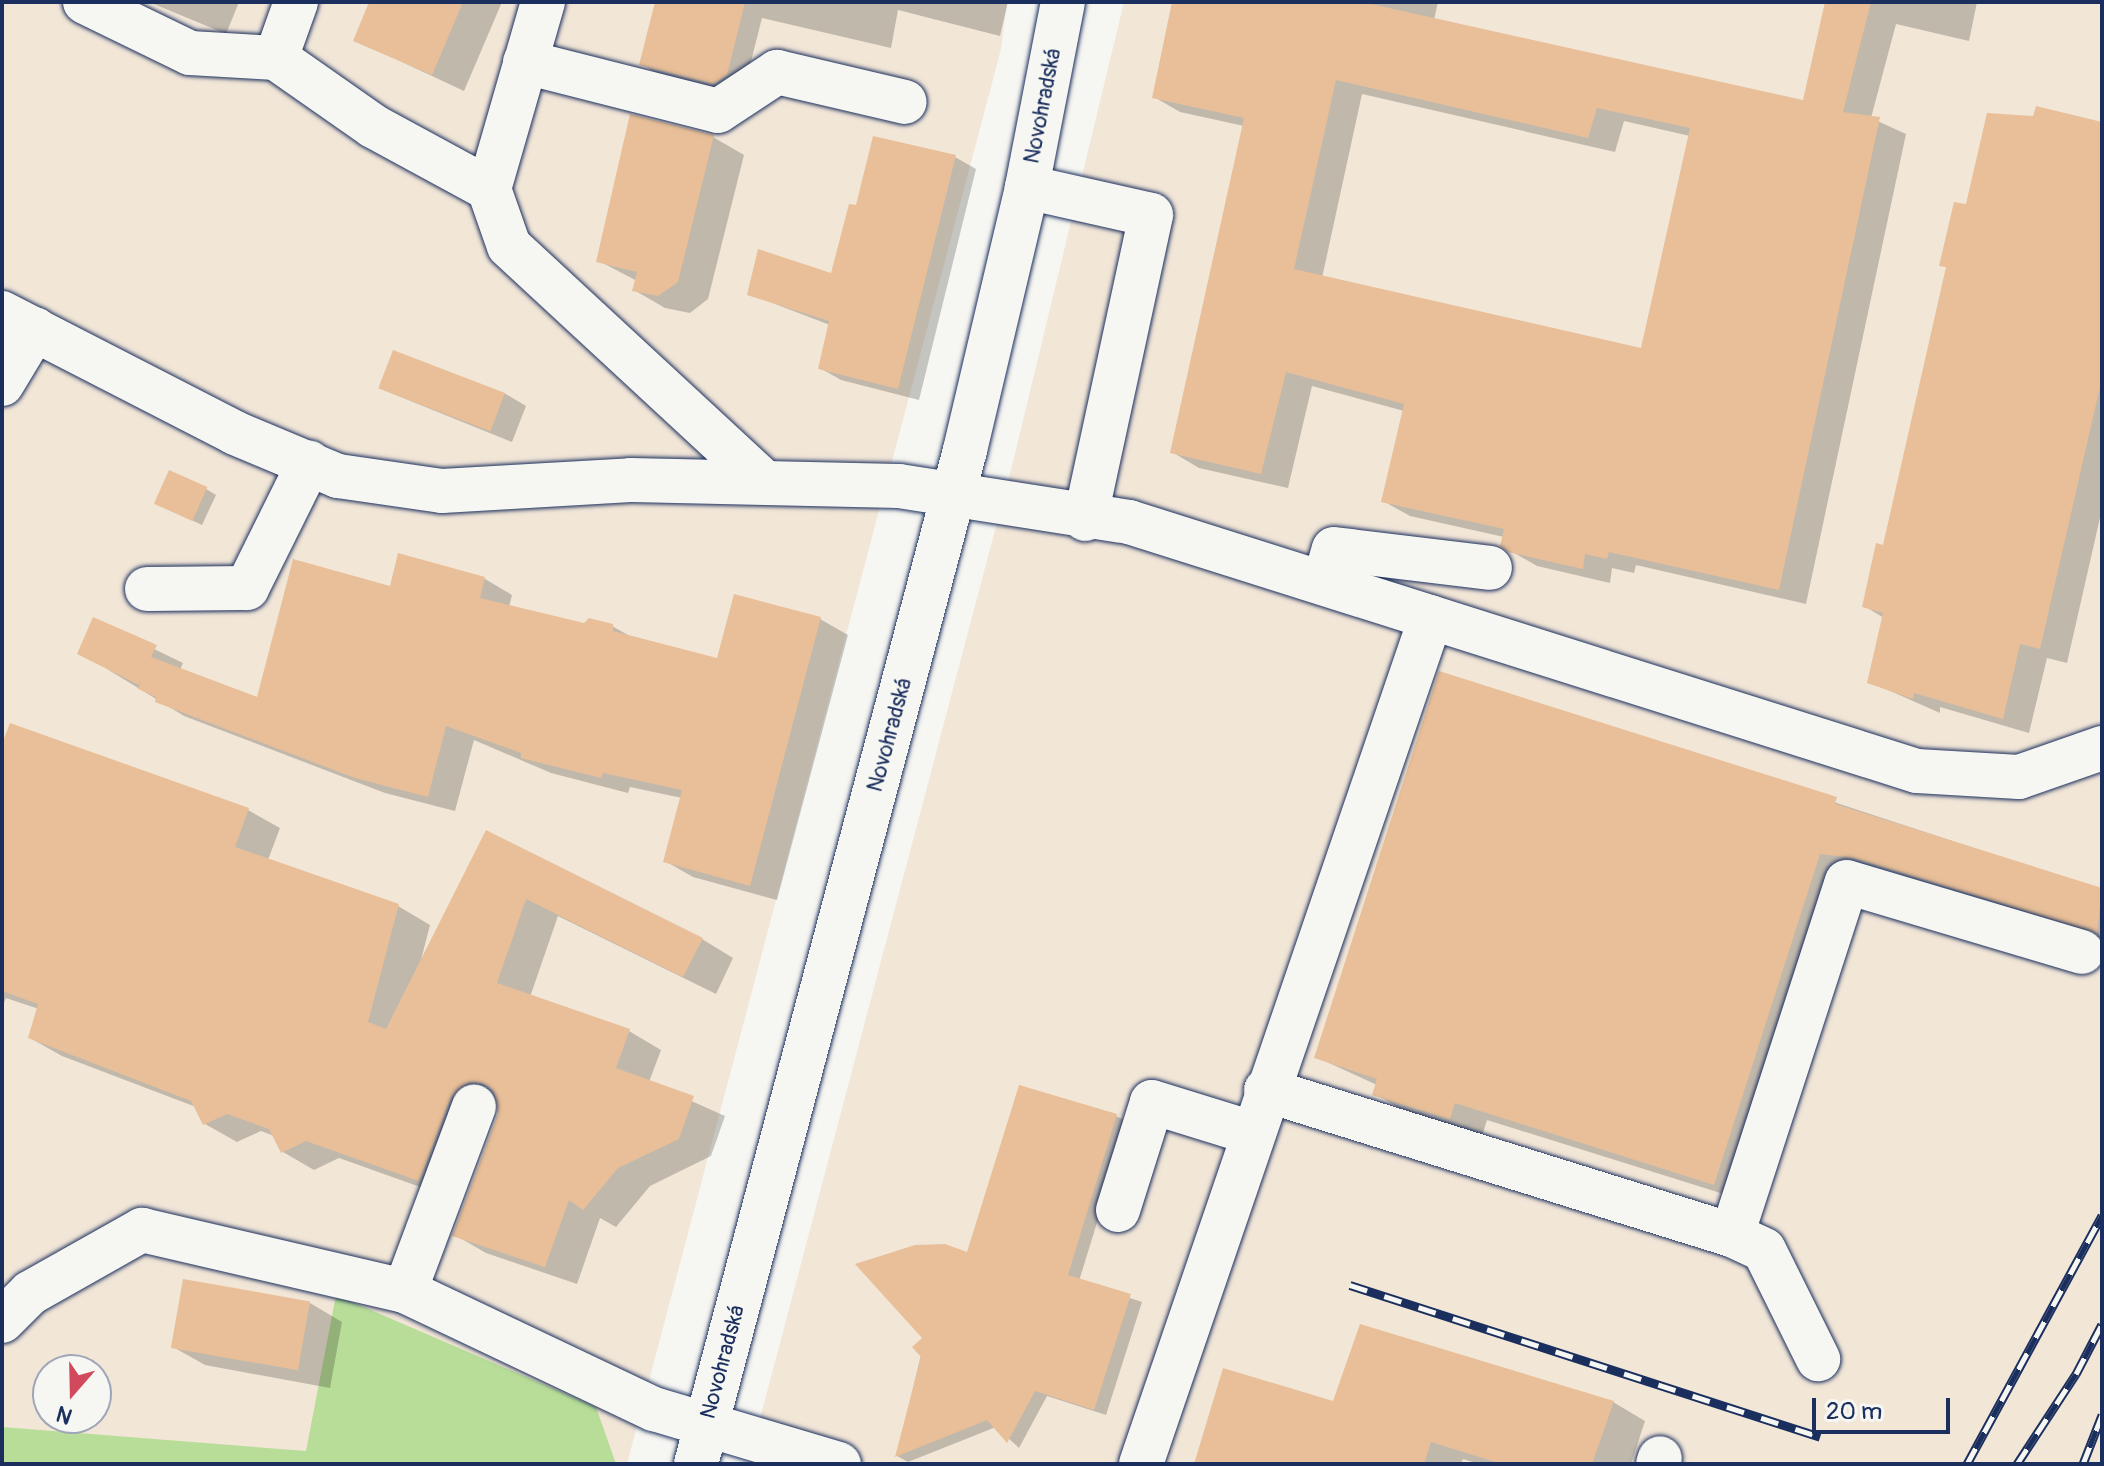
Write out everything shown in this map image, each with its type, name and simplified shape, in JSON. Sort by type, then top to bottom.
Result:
[{"type":"main road","points":[[85,2],[190,53],[276,58],[373,126],[489,189]]},
{"type":"main road","points":[[276,58],[296,2]]},
{"type":"main road","points":[[543,2],[489,189],[509,246],[764,482]]},
{"type":"main road","name":"Novohradská","points":[[701,1444],[953,496],[1027,187],[1063,2]]},
{"type":"main road","points":[[525,62],[718,111],[777,72],[905,102]]},
{"type":"main road","points":[[1027,187],[1151,215],[1085,519]]},
{"type":"main road","points":[[2,384],[18,321],[235,433],[338,476],[442,491],[631,480],[899,486],[1085,519],[1129,522],[1917,771],[2019,777],[2102,748]]},
{"type":"main road","points":[[147,589],[247,588],[309,463]]},
{"type":"main road","points":[[1324,583],[1334,549],[1490,568]]},
{"type":"main road","points":[[1141,1464],[1266,1090],[1431,617]]},
{"type":"main road","points":[[1732,1235],[1847,882],[2082,952]]},
{"type":"main road","points":[[1266,1090],[1732,1235],[1764,1250],[1818,1359]]},
{"type":"main road","points":[[1118,1210],[1152,1102],[1252,1133]]},
{"type":"main road","points":[[405,1291],[474,1106]]},
{"type":"main road","points":[[2,1321],[30,1293],[142,1230],[405,1291],[654,1409],[701,1444],[832,1463]]},
{"type":"shaded area","points":[[2,2],[1007,2],[1001,49],[627,1464],[2,1464]]},
{"type":"shaded area","points":[[1124,2],[2102,2],[2102,1464],[748,1464],[1013,462]]},
{"type":"green space","points":[[336,1295],[596,1407],[616,1464],[2,1464],[2,1427],[32,1429],[32,1434],[91,1434],[306,1451]]},
{"type":"building","points":[[369,2],[463,2],[432,75],[353,41]]},
{"type":"building","points":[[655,2],[745,2],[727,75],[713,84],[639,65]]},
{"type":"building","points":[[1172,2],[1362,2],[1803,100],[1825,2],[1871,2],[1843,112],[1880,117],[1779,590],[1609,552],[1607,559],[1585,554],[1583,569],[1508,552],[1500,546],[1504,529],[1381,502],[1404,404],[1286,372],[1261,474],[1170,453],[1244,118],[1152,98]],"holes":[[[1336,80],[1588,138],[1597,108],[1690,128],[1641,348],[1294,269]]]},
{"type":"building","points":[[2036,106],[2102,122],[2102,378],[2040,649],[2020,644],[2003,719],[1914,693],[1913,699],[1867,683],[1883,613],[1862,607],[1876,543],[1883,545],[1946,267],[1939,266],[1954,202],[1966,204],[1987,113],[2033,116]]},
{"type":"building","points":[[630,114],[714,135],[678,282],[658,296],[632,291],[637,272],[596,262]]},
{"type":"building","points":[[873,136],[956,155],[898,389],[818,369],[829,321],[747,295],[758,249],[831,273],[849,204],[856,205]]},
{"type":"building","points":[[393,350],[505,393],[490,431],[378,388]]},
{"type":"building","points":[[169,470],[207,487],[192,521],[154,504]]},
{"type":"building","points":[[398,553],[485,577],[480,598],[584,623],[589,618],[613,624],[613,631],[717,658],[734,594],[821,617],[750,886],[663,862],[682,790],[603,773],[601,778],[521,758],[521,753],[446,726],[428,797],[355,778],[155,702],[156,697],[138,689],[143,675],[139,685],[77,654],[93,617],[157,645],[151,657],[257,697],[293,559],[390,586]]},
{"type":"building","points":[[1439,671],[1837,797],[1835,804],[2102,888],[2097,933],[1854,858],[1820,854],[1714,1185],[1455,1103],[1450,1119],[1372,1095],[1377,1079],[1314,1058]]},
{"type":"building","points":[[10,723],[249,808],[235,847],[399,904],[368,1022],[386,1029],[486,830],[703,938],[683,977],[526,899],[497,983],[630,1029],[616,1068],[694,1096],[679,1139],[618,1168],[583,1210],[569,1200],[545,1267],[452,1236],[498,1114],[494,1091],[483,1083],[469,1082],[451,1097],[419,1181],[306,1141],[281,1153],[269,1129],[227,1114],[203,1125],[191,1101],[28,1038],[38,1004],[2,991],[2,744]]},
{"type":"building","points":[[1019,1085],[1117,1114],[1068,1275],[1131,1294],[1094,1410],[1035,1391],[1007,1443],[987,1420],[895,1457],[921,1357],[912,1347],[922,1338],[855,1264],[915,1245],[945,1244],[967,1252]]},
{"type":"building","points":[[183,1279],[310,1301],[298,1370],[171,1348]]},
{"type":"building","points":[[1360,1324],[1614,1401],[1592,1464],[1502,1464],[1431,1442],[1424,1464],[1194,1464],[1223,1368],[1333,1401]]},
{"type":"railway","points":[[1967,1464],[2102,1215]]},
{"type":"railway","points":[[1350,1285],[1820,1437]]},
{"type":"railway","points":[[2017,1464],[2076,1374],[2102,1324]]},
{"type":"railway","points":[[2083,1464],[2102,1415]]}]
